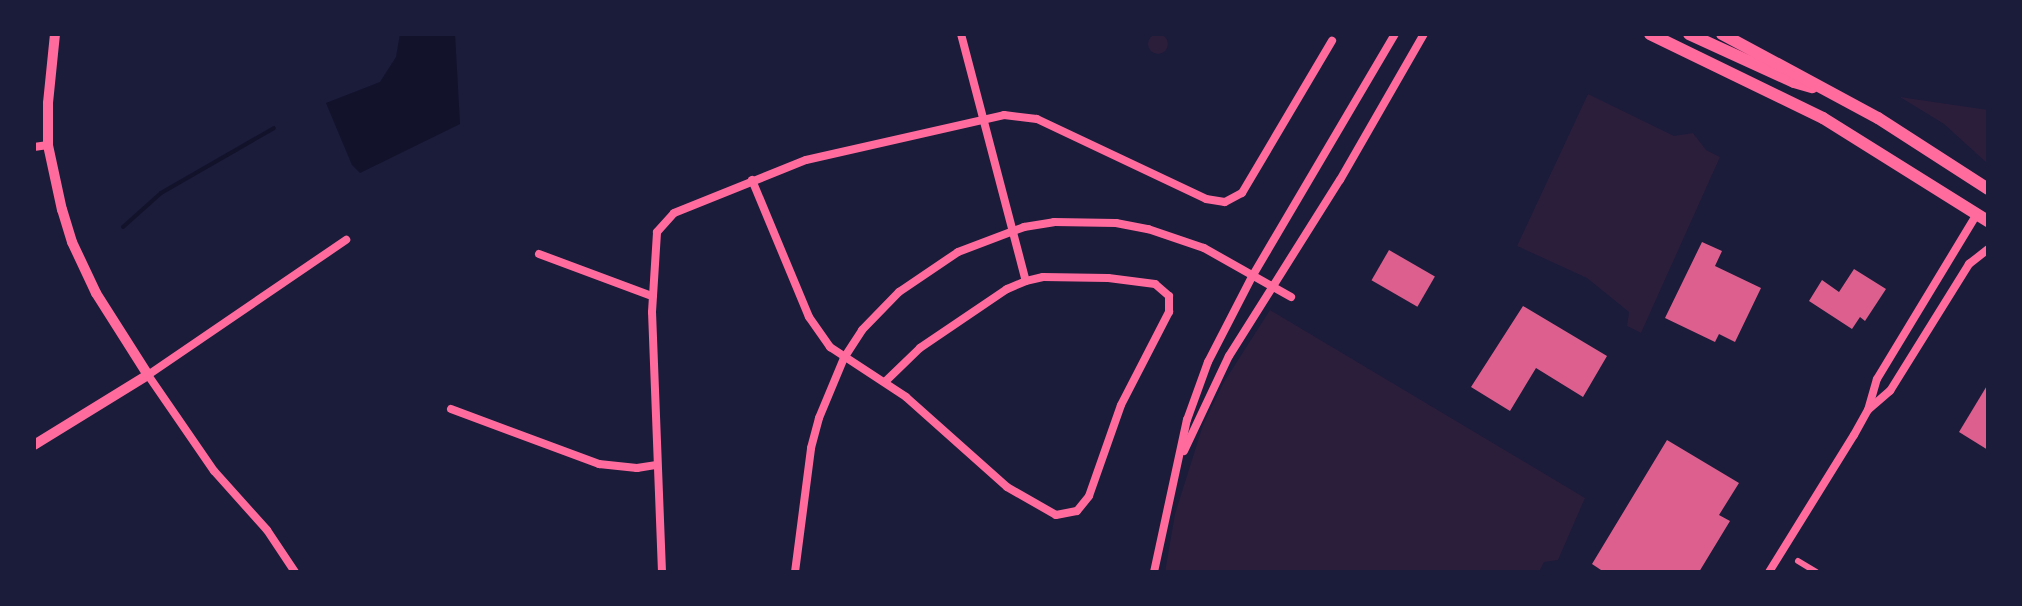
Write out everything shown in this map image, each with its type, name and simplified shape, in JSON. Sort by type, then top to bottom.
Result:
[{"type":"main road","points":[[1650,34],[1823,118],[1982,212],[1988,221]]},
{"type":"main road","points":[[1689,34],[1794,82],[1830,91]]},
{"type":"main road","points":[[1722,34],[1878,118],[1988,189]]},
{"type":"street","points":[[55,34],[48,103],[48,145],[62,210],[84,270],[148,375],[214,471],[267,530],[295,572]]},
{"type":"street","points":[[961,34],[1026,281]]},
{"type":"street","points":[[1154,572],[1199,384],[1253,275],[1395,34]]},
{"type":"street","points":[[1177,466],[1215,382],[1424,34]]},
{"type":"street","points":[[662,572],[652,296],[655,246],[665,221],[674,213],[806,160],[1004,115],[1037,119],[1206,199],[1225,202],[1242,193],[1332,41]]},
{"type":"street","points":[[34,147],[48,145]]},
{"type":"street","points":[[1968,177],[1988,178]]},
{"type":"street","points":[[752,180],[818,333],[844,358],[886,381],[1030,503],[1056,515],[1077,511],[1089,496],[1106,442],[1139,366],[1169,312],[1169,296],[1155,284],[1108,278],[1055,277],[1026,281],[1007,289],[920,348],[886,381]]},
{"type":"street","points":[[1769,572],[1868,410],[1877,379],[1982,212]]},
{"type":"street","points":[[795,572],[811,448],[819,418],[844,358],[862,330],[899,292],[958,252],[1013,229],[1084,221],[1148,229],[1204,248],[1291,297]]},
{"type":"street","points":[[34,445],[148,375],[346,240]]},
{"type":"street","points":[[1868,410],[1890,391],[1969,264],[1988,249]]},
{"type":"street","points":[[539,254],[652,296]]},
{"type":"street","points":[[451,409],[599,464],[637,468],[657,465]]},
{"type":"street","points":[[1798,561],[1816,572]]},
{"type":"shaded area","points":[[400,34],[455,34],[460,124],[360,173],[352,165],[326,103],[380,82],[396,57]]},
{"type":"shaded area","points":[[1158,34],[1165,37],[1168,44],[1165,51],[1158,54],[1151,51],[1148,44],[1151,37]]},
{"type":"shaded area","points":[[1588,94],[1674,136],[1693,133],[1706,150],[1720,157],[1641,333],[1627,326],[1629,312],[1587,278],[1517,246]]},
{"type":"shaded area","points":[[1900,97],[1988,110],[1988,164],[1944,124]]},
{"type":"shaded area","points":[[1270,310],[1585,498],[1558,560],[1544,562],[1539,572],[1165,572],[1175,514],[1203,425],[1224,382]]},
{"type":"building","points":[[1702,242],[1722,251],[1715,266],[1761,288],[1735,342],[1719,334],[1715,342],[1665,318]]},
{"type":"building","points":[[1389,250],[1435,276],[1417,307],[1372,280]]},
{"type":"building","points":[[1854,269],[1886,289],[1865,321],[1860,317],[1852,329],[1809,301],[1822,280],[1839,292]]},
{"type":"building","points":[[1523,306],[1607,356],[1583,397],[1536,368],[1510,411],[1471,387]]},
{"type":"building","points":[[1988,384],[1988,450],[1959,432]]},
{"type":"building","points":[[1667,440],[1739,483],[1719,515],[1730,521],[1699,572],[1604,572],[1592,564]]},
{"type":"waterway","points":[[123,227],[161,193],[274,128]]}]
